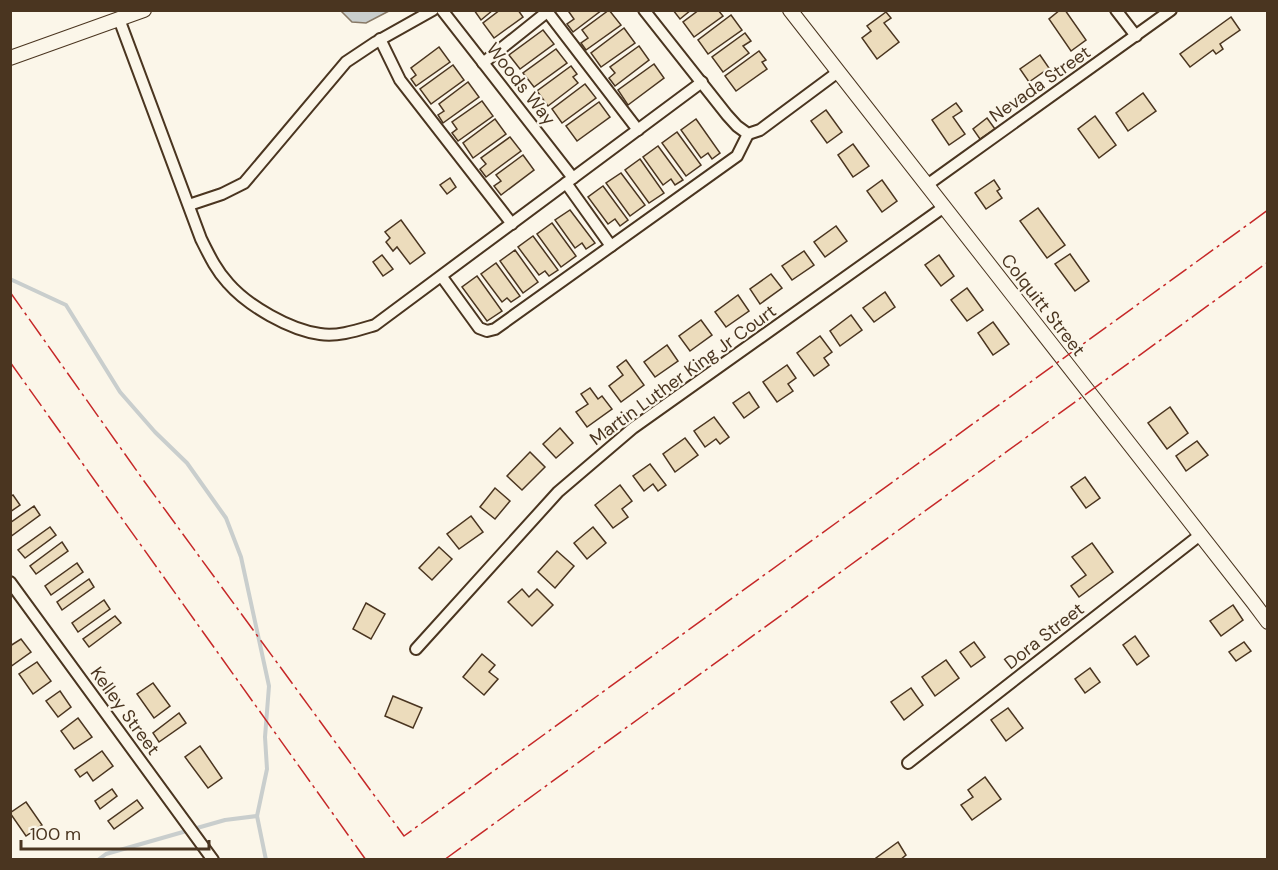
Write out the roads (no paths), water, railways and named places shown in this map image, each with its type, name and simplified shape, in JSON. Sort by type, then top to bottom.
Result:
[{"type":"street","points":[[10,58],[144,10]]},
{"type":"street","points":[[189,205],[222,194],[244,183],[346,62],[380,39],[433,10]]},
{"type":"street","name":"Woods Way","points":[[442,10],[570,180],[611,246]]},
{"type":"street","points":[[644,10],[737,126],[748,134]]},
{"type":"street","name":"Colquitt Street","points":[[790,10],[1268,622]]},
{"type":"street","points":[[1116,10],[1136,36]]},
{"type":"street","name":"Nevada Street","points":[[927,184],[1171,10]]},
{"type":"street","points":[[483,63],[547,11],[638,130]]},
{"type":"street","points":[[119,19],[201,239],[213,263],[228,284],[258,308],[293,327],[322,335],[353,331],[375,325],[702,82]]},
{"type":"street","points":[[380,39],[400,80],[512,224]]},
{"type":"street","points":[[442,277],[480,328],[487,331],[495,329],[736,156],[748,134],[760,130],[838,72]]},
{"type":"street","name":"Martin Luther King Jr Court","points":[[416,649],[558,492],[633,428],[944,207]]},
{"type":"street","name":"Dora Street","points":[[908,763],[1200,535]]},
{"type":"street","name":"Kelley Street","points":[[10,582],[213,860]]},
{"type":"waterway","points":[[10,279],[66,305],[120,392],[155,432],[187,463],[226,518],[241,557],[269,686],[265,737],[267,769],[257,816],[266,860]]},
{"type":"waterway","points":[[98,860],[106,854],[225,820],[257,816]]}]
